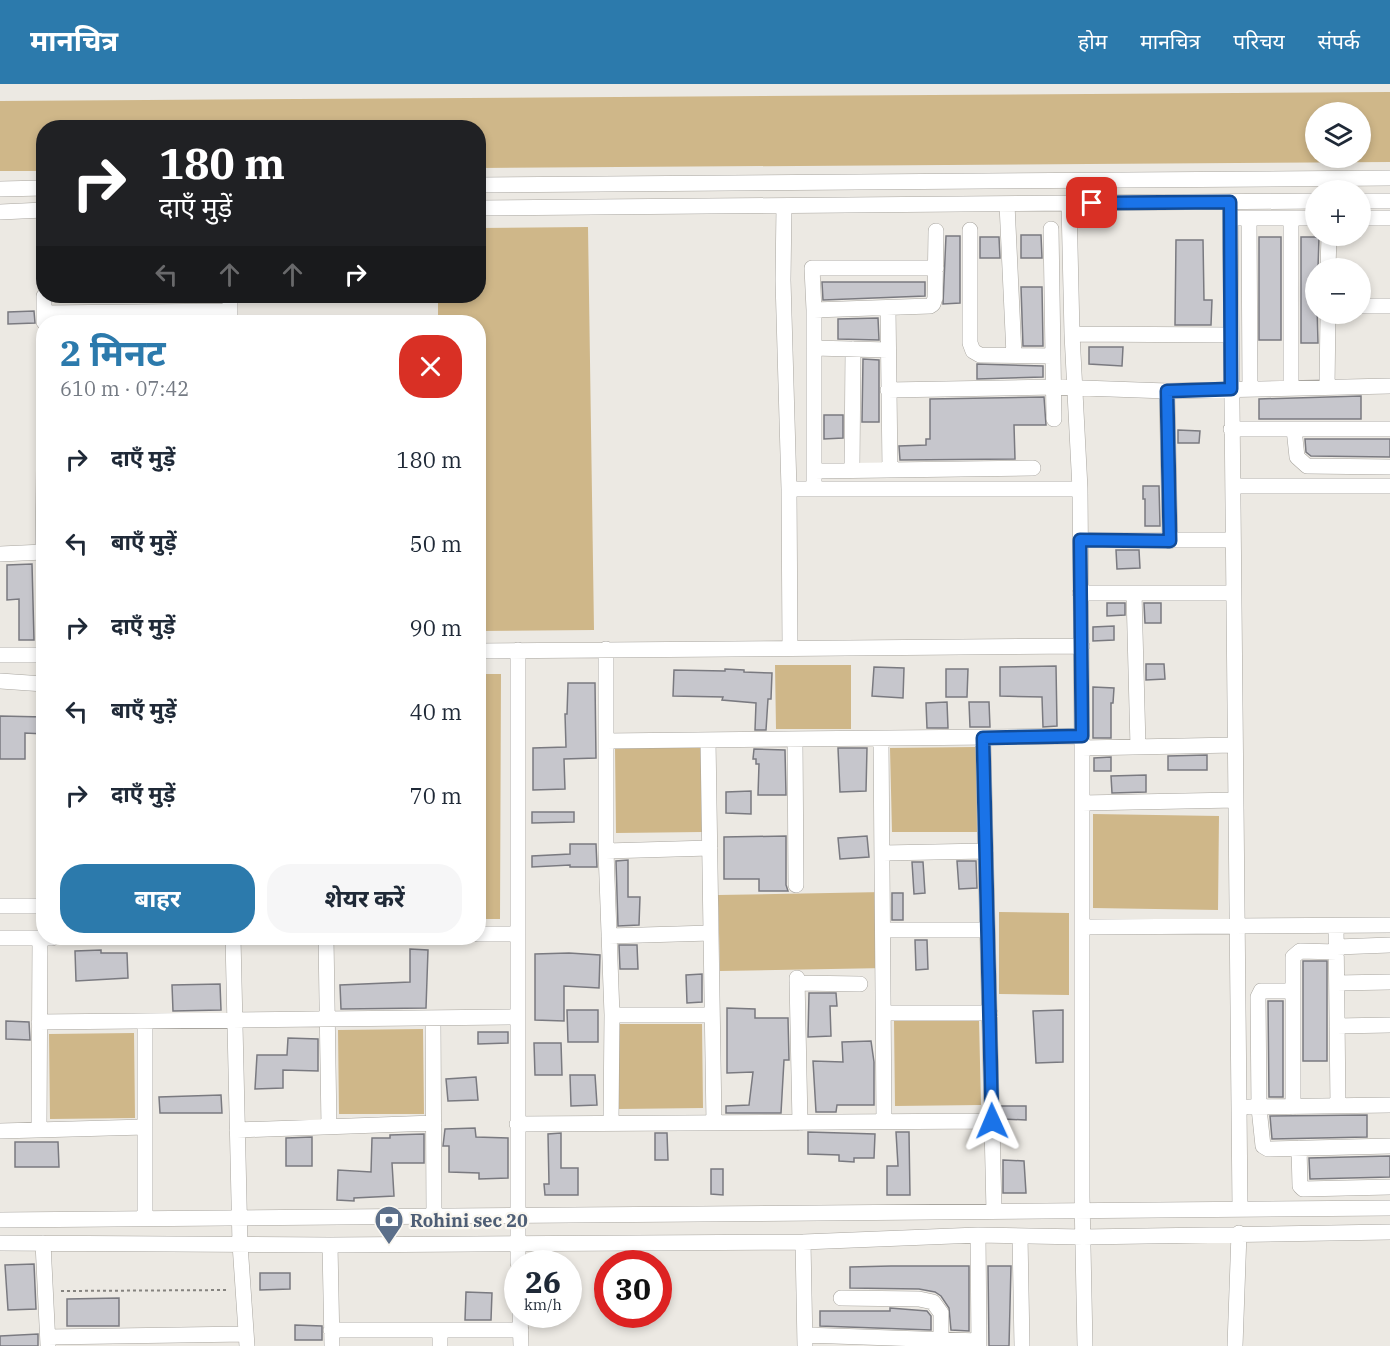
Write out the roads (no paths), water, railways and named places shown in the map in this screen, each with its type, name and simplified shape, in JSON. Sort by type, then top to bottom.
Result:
[{"type":"street","points":[[486,185],[1390,178]]},
{"type":"street","points":[[0,189],[36,188]]},
{"type":"street","points":[[1371,201],[1390,201]]},
{"type":"street","points":[[486,208],[1069,203],[1230,210],[1305,202]]},
{"type":"street","points":[[1069,203],[1072,334],[1080,489],[1082,1210],[1085,1346]]},
{"type":"street","points":[[1007,204],[1014,355]]},
{"type":"street","points":[[784,207],[783,280],[789,489],[790,648]]},
{"type":"street","points":[[0,212],[36,210]]},
{"type":"street","points":[[1230,210],[1249,218],[1305,218]]},
{"type":"street","points":[[1230,210],[1240,1208]]},
{"type":"street","points":[[1249,218],[1250,389]]},
{"type":"street","points":[[1291,218],[1291,388]]},
{"type":"street","points":[[1371,218],[1390,218]]},
{"type":"street","points":[[1051,229],[1054,419]]},
{"type":"street","points":[[970,230],[970,343],[973,351],[980,355],[1053,356]]},
{"type":"street","points":[[814,310],[924,308],[933,304],[936,231]]},
{"type":"street","points":[[814,489],[812,268],[936,268]]},
{"type":"street","points":[[1371,306],[1390,306]]},
{"type":"street","points":[[888,308],[890,470]]},
{"type":"street","points":[[156,315],[230,310]]},
{"type":"street","points":[[1327,387],[1328,324]]},
{"type":"street","points":[[1072,334],[1231,335]]},
{"type":"street","points":[[814,348],[888,350]]},
{"type":"street","points":[[852,470],[853,349]]},
{"type":"street","points":[[888,390],[1054,387],[1167,391],[1390,386]]},
{"type":"street","points":[[1167,391],[1170,541]]},
{"type":"street","points":[[1231,429],[1390,429]]},
{"type":"street","points":[[1294,429],[1297,457],[1307,466],[1390,467]]},
{"type":"street","points":[[814,471],[1033,468]]},
{"type":"street","points":[[1233,486],[1390,486]]},
{"type":"street","points":[[789,489],[1080,489]]},
{"type":"street","points":[[1080,540],[1233,540]]},
{"type":"street","points":[[0,554],[36,552]]},
{"type":"street","points":[[1080,593],[1234,593]]},
{"type":"street","points":[[1134,593],[1138,747]]},
{"type":"street","points":[[486,651],[1082,646]]},
{"type":"street","points":[[606,649],[606,851],[612,1015],[612,1123]]},
{"type":"street","points":[[518,650],[518,1250]]},
{"type":"street","points":[[0,655],[36,654]]},
{"type":"street","points":[[0,681],[36,683]]},
{"type":"street","points":[[606,741],[983,738],[1138,747],[1235,745]]},
{"type":"street","points":[[983,738],[994,1211]]},
{"type":"street","points":[[795,739],[796,885]]},
{"type":"street","points":[[881,739],[884,1121]]},
{"type":"street","points":[[708,741],[714,1123]]},
{"type":"street","points":[[1082,802],[1236,800]]},
{"type":"street","points":[[606,851],[710,848]]},
{"type":"street","points":[[883,853],[986,851]]},
{"type":"street","points":[[0,906],[36,906]]},
{"type":"street","points":[[1082,927],[1390,925]]},
{"type":"street","points":[[1336,926],[1338,1106]]},
{"type":"street","points":[[884,930],[987,930]]},
{"type":"street","points":[[609,936],[711,933]]},
{"type":"street","points":[[486,934],[518,934]]},
{"type":"street","points":[[0,938],[36,938]]},
{"type":"street","points":[[39,1130],[39,1022],[45,945]]},
{"type":"street","points":[[44,1243],[48,1342],[247,1340],[239,1218],[233,945]]},
{"type":"street","points":[[326,945],[329,1127]]},
{"type":"street","points":[[1293,1107],[1293,957],[1299,951],[1390,945]]},
{"type":"street","points":[[800,1123],[797,981],[860,984]]},
{"type":"street","points":[[1337,983],[1390,982]]},
{"type":"street","points":[[1293,990],[1258,993],[1258,1107],[1263,1146],[1268,1149],[1390,1146]]},
{"type":"street","points":[[884,1013],[990,1013]]},
{"type":"street","points":[[612,1015],[711,1015]]},
{"type":"street","points":[[39,1022],[518,1017]]},
{"type":"street","points":[[433,1018],[434,1216]]},
{"type":"street","points":[[145,1021],[145,1219]]},
{"type":"street","points":[[1337,1026],[1390,1024]]},
{"type":"street","points":[[1239,1107],[1390,1104]]},
{"type":"street","points":[[517,1124],[992,1121]]},
{"type":"street","points":[[237,1130],[434,1123]]},
{"type":"street","points":[[0,1131],[145,1127]]},
{"type":"street","points":[[1299,1148],[1300,1186],[1303,1189],[1390,1187]]},
{"type":"street","points":[[0,1220],[1390,1208]]},
{"type":"street","points":[[0,1243],[330,1245],[803,1242],[978,1235],[1083,1237],[1390,1232]]},
{"type":"street","points":[[1235,1346],[1239,1233]]},
{"type":"street","points":[[803,1242],[805,1341],[941,1340],[979,1344],[978,1235]]},
{"type":"street","points":[[1020,1236],[1022,1346]]},
{"type":"street","points":[[330,1245],[332,1346]]},
{"type":"street","points":[[841,1298],[919,1299],[933,1302],[941,1313],[941,1340]]},
{"type":"street","points":[[331,1330],[440,1338],[521,1330],[521,1346]]},
{"type":"place","name":"Rohini sec 20","points":[[389,1246]]}]
